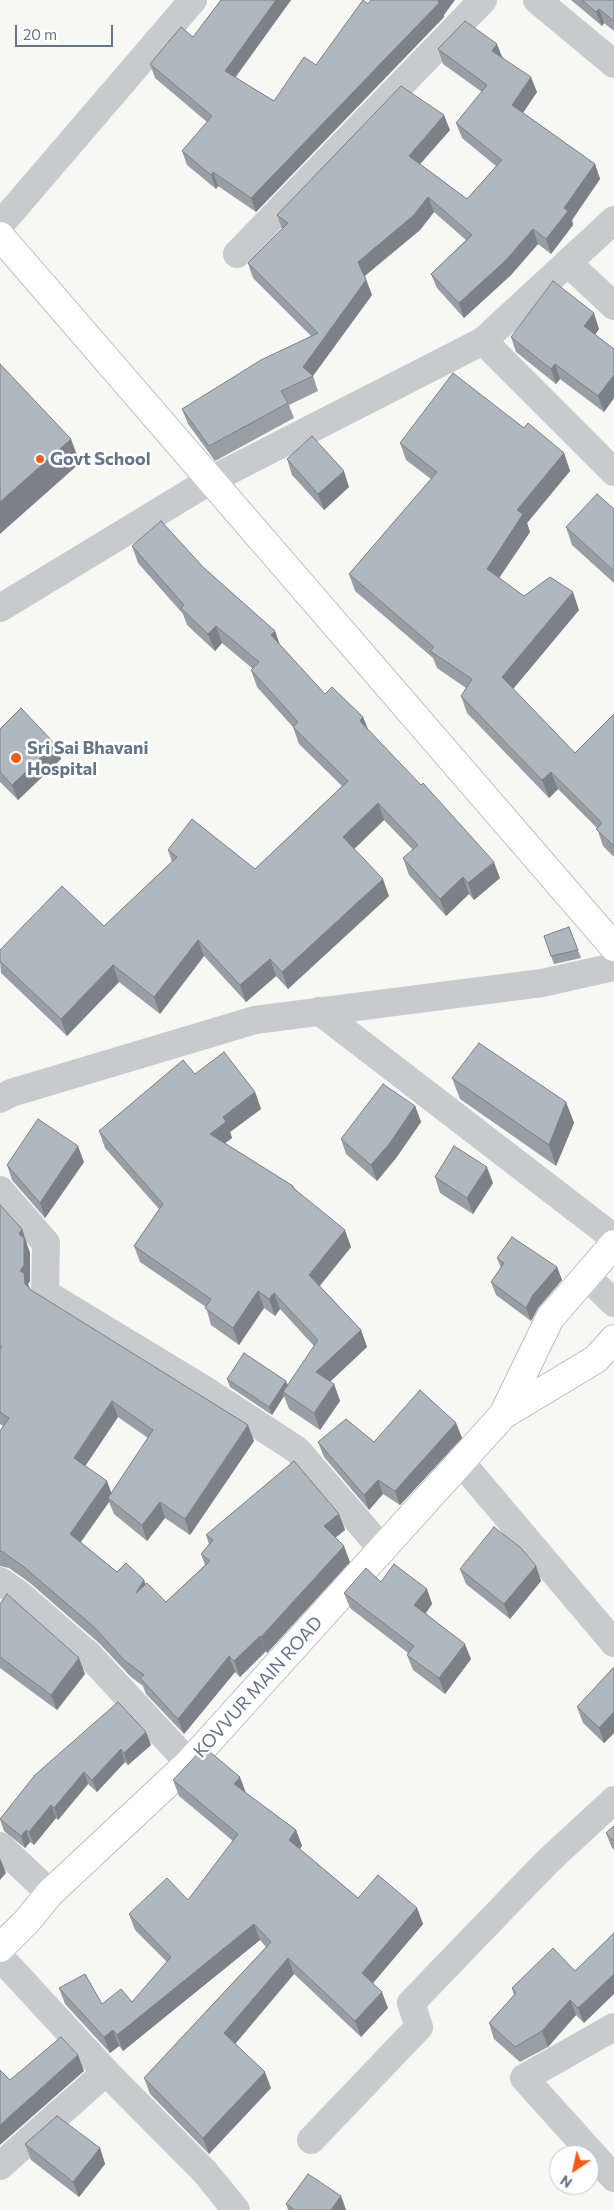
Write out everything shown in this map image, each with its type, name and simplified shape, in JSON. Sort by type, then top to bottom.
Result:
[{"type":"street","points":[[0,225],[193,0]]},
{"type":"street","points":[[237,254],[483,0]]},
{"type":"street","points":[[537,0],[614,64]]},
{"type":"street","points":[[0,608],[211,480],[482,341],[614,220]]},
{"type":"street","points":[[0,236],[614,948]]},
{"type":"street","points":[[568,263],[614,306]]},
{"type":"street","points":[[482,341],[614,472]]},
{"type":"street","points":[[0,1099],[11,1093],[255,1020],[542,983],[614,967]]},
{"type":"street","points":[[320,1011],[614,1238]]},
{"type":"street","points":[[0,1190],[46,1243],[46,1294],[206,1390],[297,1450],[384,1550]]},
{"type":"street","name":"KOVVUR MAIN ROAD","points":[[504,1415],[550,1318],[614,1244]]},
{"type":"street","points":[[587,1277],[614,1303]]},
{"type":"street","name":"KOVVUR MAIN ROAD","points":[[0,1948],[27,1921],[50,1893],[189,1763],[384,1550],[460,1461],[504,1415],[596,1359],[614,1339]]},
{"type":"street","points":[[460,1461],[614,1643]]},
{"type":"street","points":[[0,1581],[20,1595],[89,1655],[189,1763]]},
{"type":"street","points":[[311,2140],[418,2027],[411,2003],[547,1862],[614,1800]]},
{"type":"street","points":[[0,1846],[50,1893]]},
{"type":"street","points":[[0,1957],[106,2072],[205,2172],[236,2210]]},
{"type":"street","points":[[614,2027],[524,2078],[614,2178]]},
{"type":"street","points":[[0,2166],[106,2072]]},
{"type":"building","points":[[221,0],[276,0],[225,71],[274,101],[304,57],[316,65],[363,0],[368,4],[371,0],[439,0],[439,3],[251,198],[213,172],[211,175],[182,151],[212,116],[150,64],[181,27],[193,37]]},
{"type":"building","points":[[582,0],[614,0],[614,21],[599,9],[596,12]]},
{"type":"building","points":[[465,21],[497,44],[492,51],[531,77],[512,105],[595,164],[564,208],[568,211],[546,239],[533,229],[506,260],[459,303],[431,274],[472,235],[428,197],[414,215],[358,262],[366,280],[303,367],[313,376],[281,391],[288,403],[209,446],[182,409],[261,360],[318,333],[248,263],[288,223],[277,215],[401,86],[444,115],[409,156],[467,199],[502,160],[456,123],[487,85],[438,49]]},
{"type":"building","points":[[553,281],[594,313],[584,326],[614,349],[614,375],[598,396],[555,364],[551,369],[511,337]]},
{"type":"building","name":"Govt School","points":[[0,364],[71,439],[0,502]]},
{"type":"building","points":[[453,373],[524,428],[528,423],[564,453],[517,510],[523,514],[487,569],[524,596],[550,577],[573,592],[502,677],[575,753],[614,714],[614,846],[596,829],[602,823],[551,772],[542,780],[461,696],[472,679],[430,651],[434,647],[349,574],[437,472],[400,443]]},
{"type":"building","points":[[312,436],[344,471],[318,494],[287,459]]},
{"type":"building","points":[[597,494],[614,509],[614,571],[566,527]]},
{"type":"building","points":[[161,521],[204,568],[275,631],[271,635],[325,694],[332,687],[363,717],[360,721],[421,785],[423,783],[494,862],[468,883],[463,877],[440,899],[403,858],[418,845],[378,803],[343,837],[383,879],[282,972],[270,959],[240,985],[198,940],[154,997],[113,965],[61,1019],[0,961],[0,950],[62,886],[104,926],[177,857],[168,850],[192,819],[255,869],[348,781],[293,727],[298,722],[251,670],[259,662],[216,626],[208,634],[181,608],[184,605],[132,546]]},
{"type":"building","points":[[21,708],[55,744],[12,785],[0,772],[0,729]]},
{"type":"building","points":[[569,927],[578,950],[551,956],[544,936]]},
{"type":"building","points":[[479,1043],[566,1102],[549,1145],[452,1078]]},
{"type":"building","points":[[224,1052],[255,1092],[223,1117],[226,1122],[210,1134],[293,1186],[345,1230],[309,1275],[361,1330],[316,1372],[334,1384],[314,1413],[283,1392],[318,1340],[274,1293],[269,1299],[258,1291],[233,1328],[205,1308],[211,1299],[134,1246],[163,1204],[99,1131],[183,1060],[195,1074]]},
{"type":"building","points":[[383,1084],[415,1106],[390,1143],[371,1165],[341,1139]]},
{"type":"building","points":[[38,1119],[78,1146],[40,1203],[7,1165]]},
{"type":"building","points":[[454,1146],[487,1167],[467,1198],[435,1177]]},
{"type":"building","points":[[0,1205],[22,1229],[19,1234],[24,1238],[24,1265],[20,1271],[24,1273],[25,1284],[31,1290],[248,1425],[185,1519],[160,1502],[142,1525],[108,1498],[153,1430],[112,1401],[74,1458],[107,1481],[70,1534],[117,1572],[126,1563],[144,1580],[136,1593],[147,1583],[166,1602],[210,1561],[201,1554],[213,1540],[206,1535],[294,1461],[339,1514],[324,1526],[344,1546],[261,1637],[234,1661],[229,1656],[178,1719],[140,1678],[144,1675],[125,1661],[94,1627],[24,1567],[0,1551],[0,1431],[9,1418],[0,1412],[0,1349],[2,1347],[0,1346]]},
{"type":"building","points":[[512,1237],[557,1267],[533,1295],[526,1308],[491,1282],[504,1263],[497,1258]]},
{"type":"building","points":[[244,1353],[286,1381],[269,1407],[227,1379]]},
{"type":"building","points":[[420,1390],[456,1423],[395,1491],[378,1480],[364,1495],[318,1442],[346,1419],[374,1442]]},
{"type":"building","points":[[494,1527],[521,1548],[536,1566],[504,1604],[460,1569]]},
{"type":"building","points":[[394,1564],[427,1589],[414,1605],[465,1644],[439,1678],[407,1655],[414,1646],[344,1593],[366,1568],[381,1582]]},
{"type":"building","points":[[7,1594],[79,1658],[51,1695],[0,1657],[0,1604]]},
{"type":"building","points":[[613,1668],[614,1712],[599,1728],[577,1707]]},
{"type":"building","points":[[118,1702],[146,1732],[124,1753],[121,1749],[92,1780],[84,1772],[54,1808],[51,1805],[29,1832],[26,1830],[21,1836],[0,1819],[35,1775]]},
{"type":"building","points":[[204,1747],[240,1777],[234,1784],[296,1830],[289,1840],[358,1898],[378,1875],[417,1908],[362,1973],[382,1992],[355,2021],[288,1958],[224,2033],[265,2072],[203,2138],[144,2078],[271,1942],[254,1924],[117,2035],[113,2030],[104,2037],[59,1988],[85,1974],[102,2004],[121,1989],[132,2002],[171,1957],[129,1914],[167,1878],[188,1900],[238,1834],[173,1780]]},
{"type":"building","points":[[614,1826],[614,1841],[606,1833]]},
{"type":"building","points":[[614,1933],[614,1974],[578,2008],[570,2000],[542,2031],[515,2047],[489,2023],[516,1993],[512,1988],[553,1948],[575,1971]]},
{"type":"building","points":[[61,2037],[78,2055],[0,2125],[0,2070],[10,2080]]},
{"type":"building","points":[[57,2116],[100,2148],[73,2182],[25,2144]]},
{"type":"building","points":[[308,2174],[341,2196],[331,2210],[295,2210],[286,2204]]},
{"type":"place","name":"Govt School","points":[[40,459]]},
{"type":"place","name":"Sri Sai Bhavani Hospital","points":[[16,758]]}]
